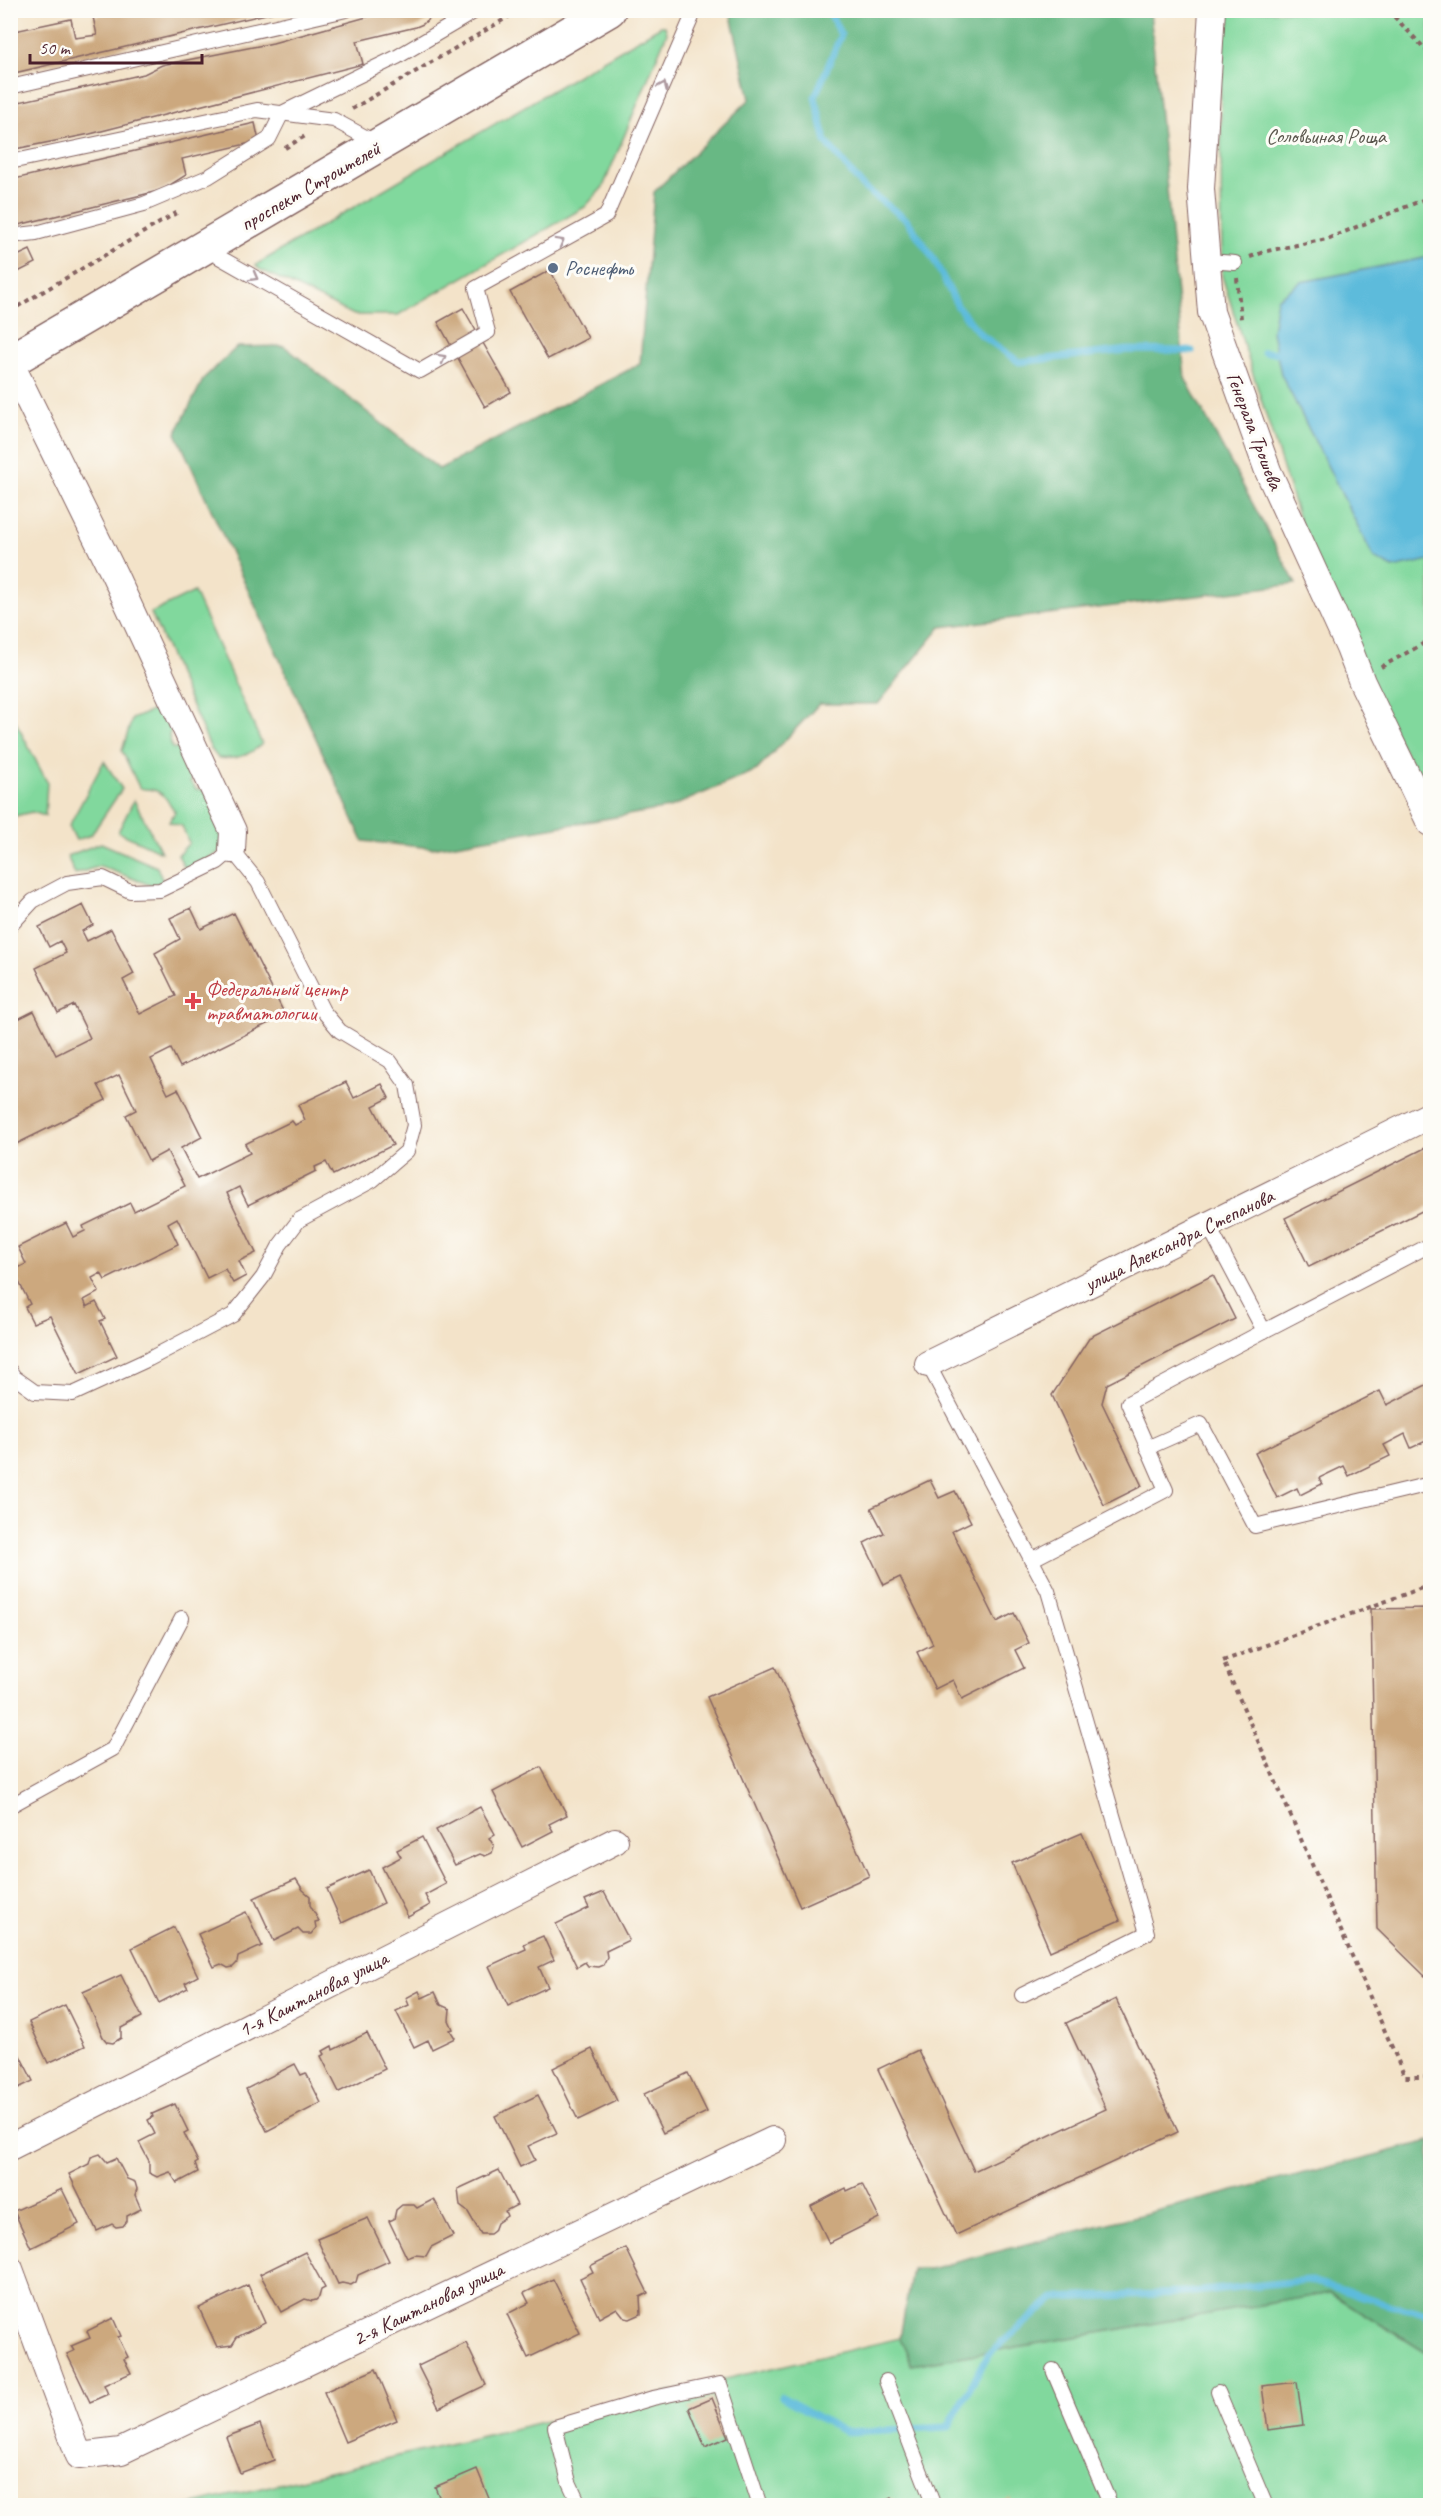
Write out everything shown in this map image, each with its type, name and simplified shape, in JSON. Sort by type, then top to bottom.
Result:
[{"type":"main road","name":"проспект Строителей","points":[[10,361],[609,10]]},
{"type":"street","name":"Генерала Трошева","points":[[1212,10],[1201,189],[1211,312],[1268,471],[1349,648],[1366,692],[1431,823]]},
{"type":"street","points":[[10,361],[115,576],[233,831],[232,850]]},
{"type":"street","name":"улица Александра Степанова","points":[[928,1364],[1431,1115]]},
{"type":"street","name":"1-я Каштановая улица","points":[[10,2147],[615,1841]]},
{"type":"street","name":"2-я Каштановая улица","points":[[10,2269],[80,2456],[121,2451],[773,2140]]},
{"type":"lane","points":[[10,87],[346,10]]},
{"type":"lane","points":[[10,236],[36,233],[144,204],[207,177],[269,139],[282,114],[397,57],[477,10]]},
{"type":"lane","points":[[203,248],[420,370],[488,332],[476,288],[606,216],[695,10]]},
{"type":"lane","points":[[10,162],[257,110],[334,120],[380,144]]},
{"type":"lane","points":[[1208,261],[1235,262]]},
{"type":"lane","points":[[10,926],[33,901],[68,883],[103,878],[130,891],[160,890],[218,862],[232,850],[258,882],[322,1011],[340,1031],[390,1061],[407,1085],[414,1125],[407,1151],[373,1180],[299,1220],[280,1245],[263,1277],[233,1315],[149,1359],[73,1394],[35,1392],[14,1377],[10,1371]]},
{"type":"lane","points":[[1208,1225],[1264,1331]]},
{"type":"lane","points":[[1031,1560],[1166,1490],[1128,1403],[1431,1245]]},
{"type":"lane","points":[[928,1364],[1048,1591],[1147,1933],[1023,1995]]},
{"type":"lane","points":[[1148,1448],[1201,1424],[1255,1526],[1431,1484]]},
{"type":"lane","points":[[10,1806],[113,1749],[182,1618]]},
{"type":"lane","points":[[1053,2370],[1111,2505]]},
{"type":"lane","points":[[886,2381],[934,2505]]},
{"type":"lane","points":[[580,2505],[569,2482],[555,2427],[653,2398],[720,2384],[760,2505]]},
{"type":"lane","points":[[1218,2392],[1266,2505]]},
{"type":"path","points":[[1388,10],[1431,54]]},
{"type":"path","points":[[1241,320],[1235,262],[1267,251],[1327,239],[1431,197]]},
{"type":"path","points":[[1382,666],[1431,640]]},
{"type":"path","points":[[1378,656],[1387,676]]},
{"type":"path","points":[[1431,1585],[1223,1661],[1405,2077],[1431,2077]]},
{"type":"green space","points":[[730,11],[1150,11],[1185,378],[1296,584],[941,627],[878,704],[819,704],[757,770],[669,808],[432,848],[363,841],[176,433],[204,378],[237,347],[284,346],[439,469],[640,364],[654,192],[750,99]]},
{"type":"green space","name":"Соловьиная Роща","points":[[1220,11],[1430,11],[1430,797],[1331,620],[1222,276]]},
{"type":"green space","points":[[661,26],[665,26],[667,33],[603,187],[585,207],[398,315],[354,315],[259,269],[256,265],[259,263]]},
{"type":"green space","points":[[194,592],[262,744],[252,752],[241,756],[218,758],[211,749],[151,613]]},
{"type":"green space","points":[[164,706],[173,726],[169,735],[172,748],[186,749],[194,774],[190,781],[196,789],[207,791],[226,836],[218,853],[186,871],[178,855],[189,843],[182,826],[169,822],[175,812],[160,793],[139,787],[122,751],[132,719]]},
{"type":"green space","points":[[11,713],[47,782],[45,816],[32,812],[11,817]]},
{"type":"green space","points":[[104,761],[122,789],[91,835],[76,840],[69,826]]},
{"type":"green space","points":[[134,800],[161,852],[118,832]]},
{"type":"green space","points":[[101,843],[157,867],[163,882],[150,885],[100,866],[75,874],[67,856]]},
{"type":"green space","points":[[1430,2141],[1430,2355],[1330,2293],[912,2365],[900,2338],[912,2269],[929,2269]]},
{"type":"green space","points":[[1330,2293],[1430,2355],[1430,2505],[185,2506],[900,2338],[912,2365]]},
{"type":"water","points":[[1430,257],[1430,560],[1393,568],[1374,558],[1281,374],[1272,332],[1277,299],[1301,282]]},
{"type":"building","points":[[113,10],[279,11],[10,74],[10,32],[71,19],[75,38],[97,35],[93,17]]},
{"type":"building","points":[[392,10],[438,10],[423,24],[416,27],[357,41],[363,64],[90,134],[10,150],[10,104],[144,74],[162,65],[273,43]]},
{"type":"building","points":[[255,123],[259,141],[182,159],[186,175],[162,190],[10,227],[10,180]]},
{"type":"building","points":[[30,250],[36,263],[10,276],[10,252],[13,258]]},
{"type":"building","points":[[550,270],[588,338],[548,359],[510,292]]},
{"type":"building","points":[[463,308],[511,392],[485,407],[438,322]]},
{"type":"building","points":[[83,905],[93,925],[82,931],[87,941],[111,929],[134,974],[123,980],[140,1014],[176,996],[155,953],[180,939],[170,918],[191,908],[201,929],[234,913],[285,1015],[180,1067],[171,1049],[151,1059],[168,1094],[178,1089],[202,1137],[181,1148],[197,1179],[250,1153],[245,1144],[292,1121],[295,1125],[305,1120],[298,1105],[346,1082],[354,1098],[382,1084],[389,1098],[373,1106],[393,1145],[333,1175],[326,1162],[315,1167],[316,1171],[248,1205],[239,1187],[227,1193],[256,1253],[239,1261],[246,1276],[233,1283],[225,1269],[207,1278],[177,1218],[168,1223],[178,1244],[105,1280],[101,1273],[92,1278],[99,1292],[84,1300],[87,1307],[96,1302],[105,1319],[100,1321],[117,1356],[79,1374],[50,1316],[33,1323],[25,1307],[30,1304],[19,1282],[10,1287],[10,1272],[26,1264],[18,1247],[66,1223],[73,1237],[85,1231],[83,1226],[130,1203],[134,1211],[185,1186],[167,1151],[149,1161],[126,1115],[136,1110],[119,1075],[98,1085],[106,1100],[10,1147],[10,1023],[34,1011],[56,1055],[90,1038],[74,1005],[58,1013],[36,968],[66,953],[60,941],[49,947],[39,927]]},
{"type":"building","points":[[1429,1146],[1430,1207],[1309,1267],[1285,1218]]},
{"type":"building","points":[[1213,1275],[1235,1319],[1107,1384],[1102,1403],[1142,1486],[1104,1505],[1052,1395],[1090,1337]]},
{"type":"building","points":[[1430,1383],[1430,1445],[1428,1440],[1411,1448],[1405,1434],[1384,1445],[1390,1456],[1349,1476],[1344,1466],[1319,1478],[1322,1484],[1300,1495],[1297,1488],[1277,1498],[1255,1453],[1380,1391],[1387,1405]]},
{"type":"building","points":[[930,1480],[939,1498],[955,1491],[971,1522],[952,1531],[997,1622],[1014,1613],[1029,1643],[1015,1650],[1024,1668],[962,1699],[953,1680],[935,1689],[917,1652],[933,1644],[900,1577],[884,1585],[864,1543],[884,1533],[871,1508]]},
{"type":"building","points":[[1430,1608],[1430,1981],[1377,1929],[1371,1609]]},
{"type":"building","points":[[775,1667],[869,1876],[800,1907],[707,1697]]},
{"type":"building","points":[[541,1767],[567,1815],[549,1824],[553,1831],[522,1847],[493,1792]]},
{"type":"building","points":[[480,1807],[495,1834],[489,1838],[494,1846],[492,1853],[485,1856],[480,1854],[455,1865],[436,1830]]},
{"type":"building","points":[[1082,1833],[1120,1920],[1050,1951],[1012,1863]]},
{"type":"building","points":[[422,1837],[446,1884],[425,1895],[430,1905],[408,1917],[382,1867],[401,1857],[397,1850]]},
{"type":"building","points":[[369,1870],[384,1903],[342,1923],[327,1889]]},
{"type":"building","points":[[296,1879],[310,1896],[310,1905],[319,1921],[315,1922],[316,1928],[311,1934],[303,1934],[298,1929],[274,1941],[254,1898]]},
{"type":"building","points":[[604,1892],[629,1940],[606,1951],[607,1957],[603,1965],[588,1966],[585,1962],[577,1967],[556,1924],[589,1908],[585,1900]]},
{"type":"building","points":[[246,1912],[262,1946],[238,1957],[233,1967],[228,1968],[221,1964],[214,1967],[198,1934]]},
{"type":"building","points":[[174,1927],[198,1976],[185,1983],[188,1988],[159,2003],[132,1948]]},
{"type":"building","points":[[543,1936],[554,1960],[539,1967],[548,1987],[508,2006],[489,1966],[526,1949],[524,1944]]},
{"type":"building","points":[[121,1975],[142,2017],[121,2028],[121,2038],[113,2043],[107,2042],[103,2037],[83,1992]]},
{"type":"building","points":[[419,1991],[422,1998],[435,1992],[441,2005],[450,2009],[449,2020],[453,2029],[450,2030],[455,2038],[432,2049],[428,2040],[414,2047],[396,2011],[409,2005],[406,1998]]},
{"type":"building","points":[[1116,1999],[1178,2132],[956,2235],[878,2069],[918,2050],[974,2171],[1106,2109],[1066,2023]]},
{"type":"building","points":[[65,2005],[85,2046],[48,2063],[29,2022]]},
{"type":"building","points":[[367,2033],[385,2069],[339,2092],[321,2056],[325,2054],[323,2051],[332,2046],[333,2050]]},
{"type":"building","points":[[13,2042],[33,2081],[10,2092],[10,2044]]},
{"type":"building","points":[[592,2049],[617,2101],[578,2120],[553,2068]]},
{"type":"building","points":[[295,2064],[301,2075],[306,2073],[321,2103],[267,2131],[246,2089]]},
{"type":"building","points":[[688,2073],[707,2112],[663,2133],[644,2094]]},
{"type":"building","points":[[538,2095],[557,2133],[528,2146],[535,2160],[520,2167],[495,2116]]},
{"type":"building","points":[[175,2104],[188,2131],[184,2133],[198,2162],[195,2164],[198,2172],[177,2183],[170,2172],[157,2177],[149,2173],[149,2161],[139,2142],[155,2134],[148,2120],[153,2117],[152,2114]]},
{"type":"building","points":[[100,2154],[107,2162],[116,2158],[127,2179],[135,2182],[137,2189],[135,2195],[141,2209],[127,2216],[127,2221],[123,2226],[116,2227],[112,2224],[97,2231],[69,2174],[89,2164],[91,2157]]},
{"type":"building","points":[[499,2170],[517,2205],[505,2211],[507,2216],[497,2223],[494,2231],[490,2234],[481,2234],[468,2212],[460,2206],[458,2189]]},
{"type":"building","points":[[862,2184],[879,2218],[829,2243],[811,2206],[846,2188],[847,2191]]},
{"type":"building","points":[[62,2189],[79,2224],[31,2248],[14,2211]]},
{"type":"building","points":[[434,2199],[453,2236],[431,2247],[426,2256],[415,2255],[407,2258],[389,2221],[394,2219],[396,2210],[402,2205],[414,2205],[417,2208]]},
{"type":"building","points":[[368,2218],[389,2261],[358,2275],[356,2282],[351,2285],[338,2284],[317,2239]]},
{"type":"building","points":[[626,2248],[648,2293],[640,2297],[641,2314],[630,2319],[625,2318],[617,2308],[599,2318],[580,2278],[593,2272],[590,2266]]},
{"type":"building","points":[[305,2252],[325,2288],[321,2290],[316,2300],[305,2299],[281,2312],[260,2274]]},
{"type":"building","points":[[553,2279],[580,2333],[528,2358],[507,2314],[529,2303],[524,2293]]},
{"type":"building","points":[[248,2285],[265,2323],[237,2337],[232,2345],[217,2347],[199,2308]]},
{"type":"building","points":[[113,2318],[121,2336],[118,2337],[128,2357],[124,2359],[131,2373],[104,2385],[108,2394],[90,2402],[67,2354],[74,2351],[71,2346],[90,2338],[87,2331]]},
{"type":"building","points":[[466,2343],[486,2385],[439,2408],[418,2366]]},
{"type":"building","points":[[376,2369],[397,2420],[345,2442],[324,2392]]},
{"type":"building","points":[[1297,2382],[1303,2425],[1268,2430],[1262,2386]]},
{"type":"building","points":[[712,2398],[728,2437],[705,2447],[689,2408]]},
{"type":"building","points":[[260,2424],[274,2460],[240,2473],[226,2437]]},
{"type":"building","points":[[477,2469],[492,2506],[443,2506],[435,2487]]},
{"type":"building","points":[[892,2498],[896,2506],[876,2506]]},
{"type":"building","points":[[1010,2498],[1013,2506],[992,2506],[992,2505]]},
{"type":"waterway","points":[[828,10],[841,35],[815,97],[826,142],[864,188],[907,220],[933,258],[958,307],[980,334],[1019,362],[1128,350],[1192,351]]},
{"type":"waterway","points":[[1264,352],[1284,353]]},
{"type":"waterway","points":[[782,2397],[845,2432],[948,2427],[989,2354],[1054,2298],[1183,2293],[1308,2280],[1426,2315],[1430,2321]]},
{"type":"place","name":"Роснефть","points":[[553,268]]},
{"type":"place","name":"Федеральный центр травматологии","points":[[193,1001]]}]
